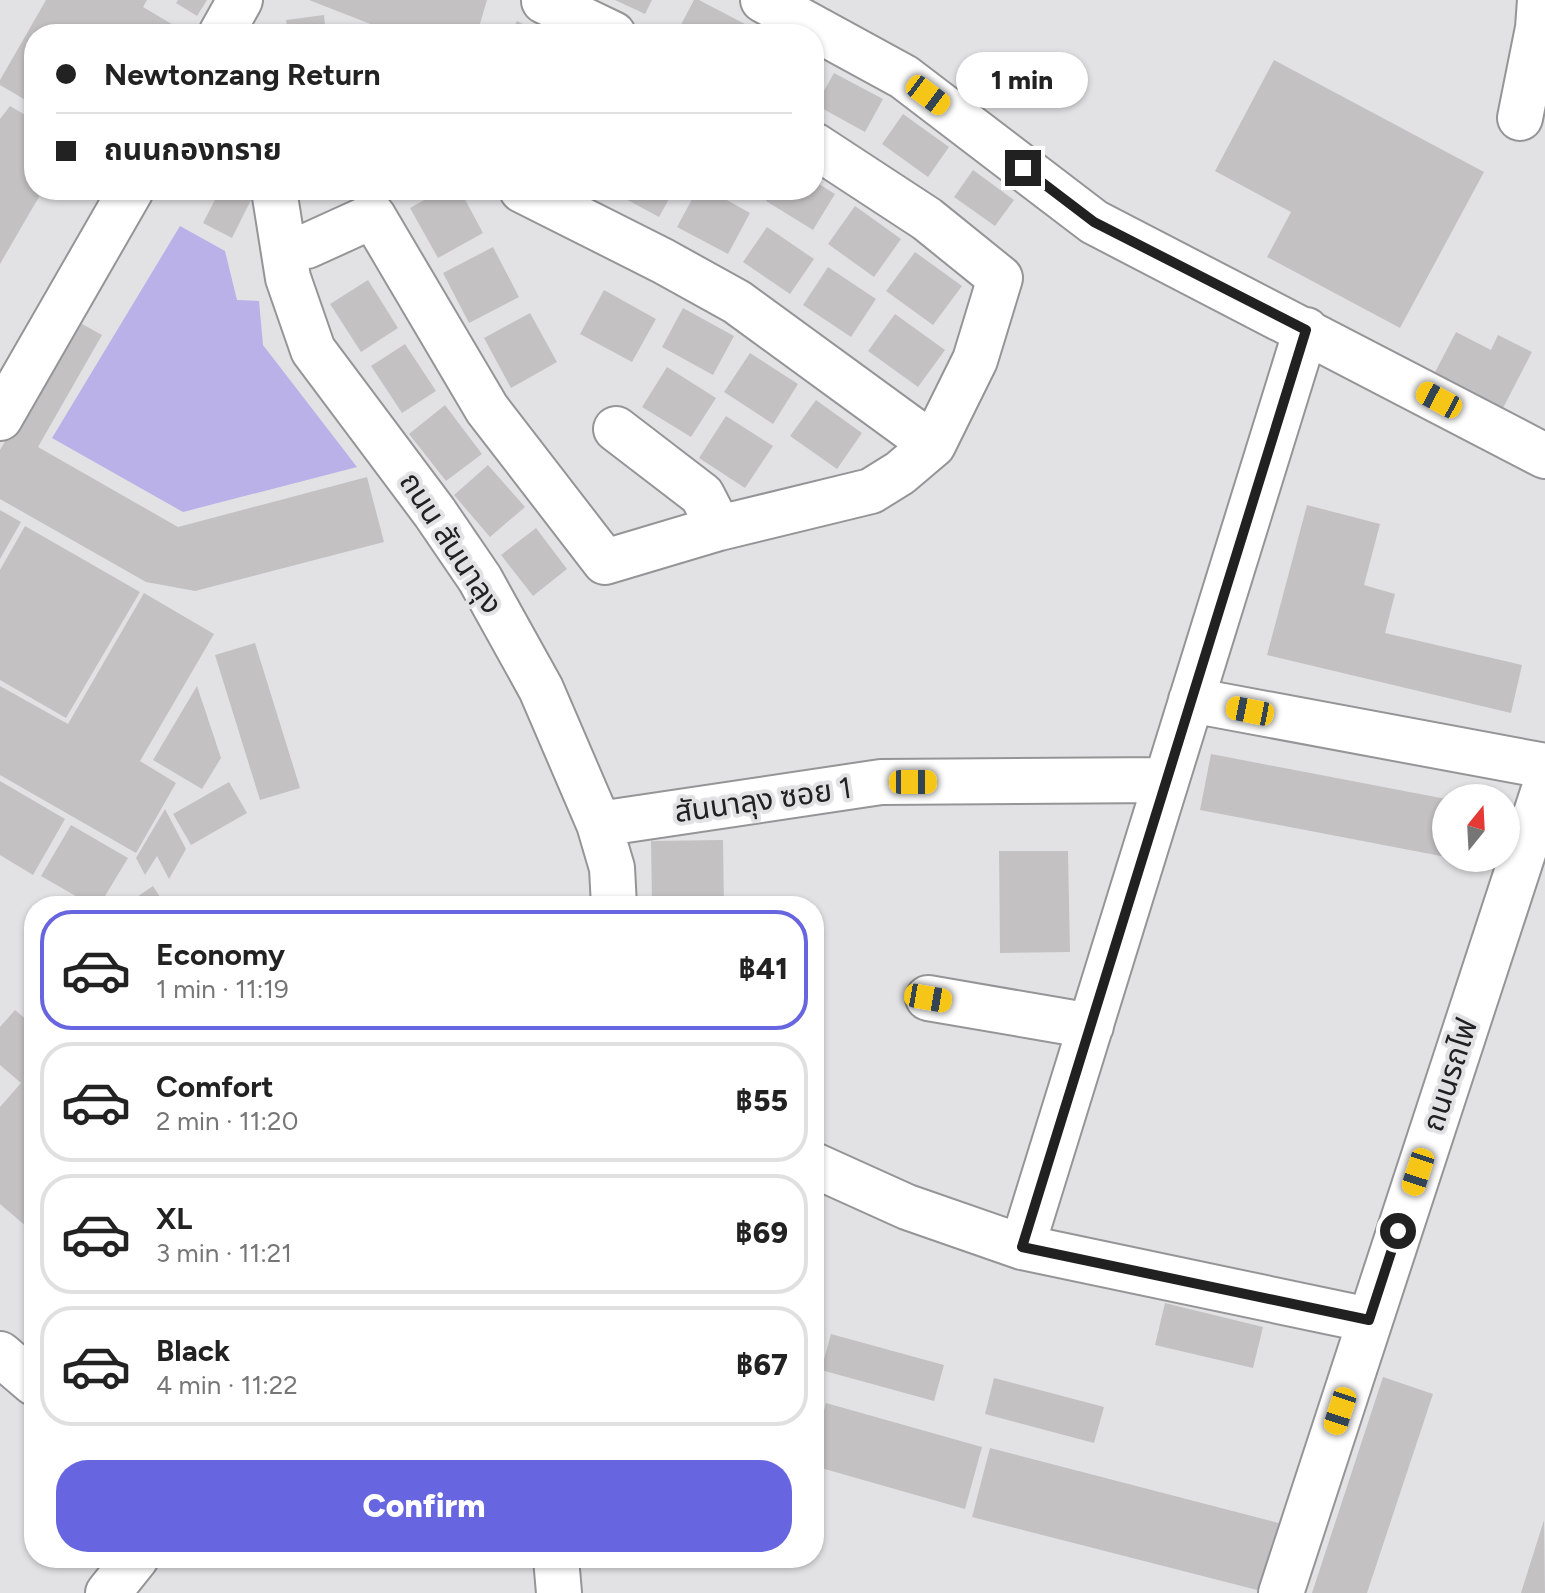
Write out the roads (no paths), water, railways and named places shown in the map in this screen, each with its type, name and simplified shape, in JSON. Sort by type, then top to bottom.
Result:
[{"type":"street","points":[[227,24],[240,0]]},
{"type":"street","points":[[250,0],[253,24]]},
{"type":"street","points":[[763,0],[807,24]]},
{"type":"street","points":[[1520,118],[1538,28],[1540,0]]},
{"type":"street","points":[[544,1],[592,24]]},
{"type":"street","points":[[824,33],[904,77],[1094,222],[1545,456]]},
{"type":"street","points":[[283,247],[307,246],[373,216],[487,409],[605,562],[719,528],[871,491],[900,473],[933,445],[975,360],[1000,278],[927,219],[824,152]]},
{"type":"street","points":[[0,418],[125,200]]},
{"type":"street","name":"ถนน สันนาลุง","points":[[276,200],[288,278],[313,350],[435,513],[480,579],[541,689],[599,824],[612,868],[613,896]]},
{"type":"street","points":[[542,200],[737,302],[933,445]]},
{"type":"street","points":[[1022,1247],[1306,330]]},
{"type":"street","points":[[616,429],[702,495],[719,528]]},
{"type":"street","points":[[1191,700],[1545,766]]},
{"type":"street","name":"สันนาลุง ซอย 1","points":[[599,824],[881,782],[1166,780]]},
{"type":"street","name":"ถนนรถไฟ","points":[[1281,1593],[1545,786]]},
{"type":"street","points":[[928,998],[1091,1026]]},
{"type":"street","points":[[824,1170],[907,1207],[1022,1247],[1369,1320]]},
{"type":"street","points":[[0,1354],[24,1374]]},
{"type":"street","points":[[108,1593],[128,1568]]},
{"type":"street","points":[[557,1568],[559,1593]]}]
